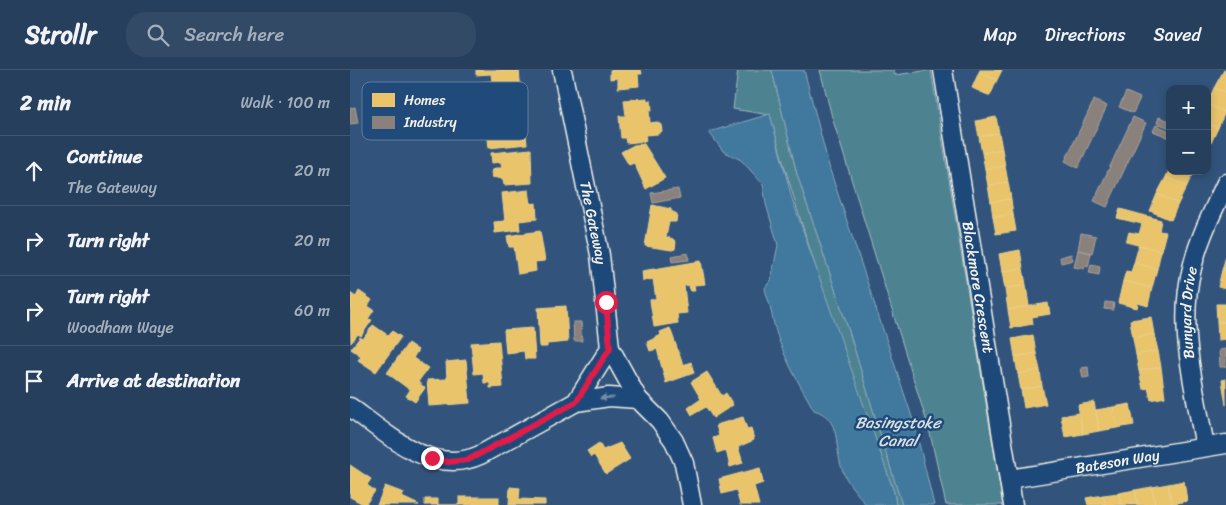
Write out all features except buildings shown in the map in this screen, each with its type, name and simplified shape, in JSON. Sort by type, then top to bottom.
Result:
[{"type":"street","name":"The Gateway","points":[[562,70],[600,255],[610,348],[638,400],[660,421],[674,441],[684,463],[692,505]]},
{"type":"street","name":"Blackmore Crescent","points":[[943,70],[1013,505]]},
{"type":"street","name":"Bunyard Drive","points":[[1205,447],[1187,347],[1188,291],[1191,270],[1202,236],[1226,182]]},
{"type":"street","points":[[576,402],[610,348]]},
{"type":"street","points":[[350,407],[397,441],[427,456],[454,463],[480,455],[576,402],[609,397],[638,400]]},
{"type":"street","name":"Bateson Way","points":[[1009,479],[1226,444]]},
{"type":"green space","points":[[738,70],[772,70],[797,174],[849,331],[902,505],[896,505],[894,492],[844,352],[783,163],[770,115],[733,109]]},
{"type":"green space","points":[[820,70],[894,70],[895,75],[931,70],[1003,505],[946,505],[929,429],[832,117]]},
{"type":"water","name":"Basingstoke Canal","points":[[772,70],[804,70],[830,170],[914,423],[934,505],[902,505],[849,331],[797,174]]},
{"type":"water","points":[[770,114],[792,199],[894,492],[896,505],[866,505],[844,474],[833,426],[823,414],[814,410],[788,362],[774,324],[765,288],[771,280],[778,245],[766,204],[763,184],[741,160],[723,151],[709,132]]},
{"type":"route","points":[[432,458],[454,463],[468,460],[487,452],[576,402],[610,348],[606,302]]}]
